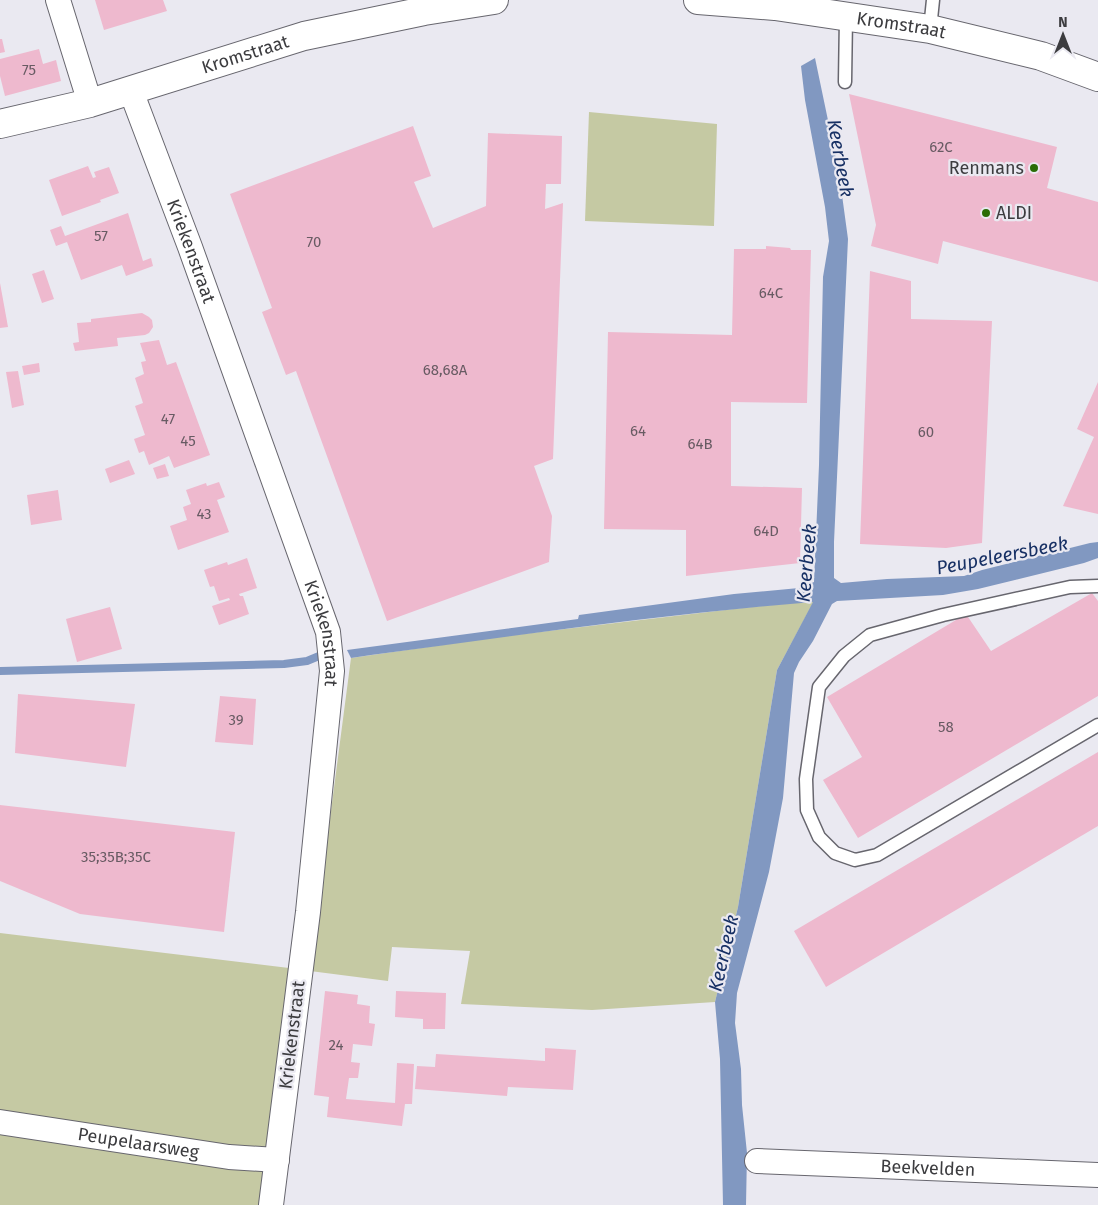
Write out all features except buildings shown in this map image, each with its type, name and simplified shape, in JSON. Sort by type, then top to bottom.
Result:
[{"type":"main road","name":"Kromstraat","points":[[0,124],[90,103],[304,36],[424,11],[494,0]]},
{"type":"main road","name":"Kromstraat","points":[[698,0],[775,6],[930,29],[1042,56],[1098,78]]},
{"type":"street","points":[[58,0],[90,103]]},
{"type":"street","name":"Kriekenstraat","points":[[131,91],[328,632],[332,671],[308,912],[271,1205]]},
{"type":"street","name":"Peupelaarsweg","points":[[0,1122],[229,1157],[277,1160]]},
{"type":"street","name":"Beekvelden","points":[[757,1161],[1098,1175]]},
{"type":"lane","points":[[930,29],[933,0]]},
{"type":"lane","points":[[845,82],[846,17]]},
{"type":"lane","points":[[1098,586],[1070,587],[943,615],[870,636],[844,656],[819,687],[806,779],[807,810],[820,836],[835,853],[855,860],[877,855],[1098,725]]},
{"type":"green space","points":[[589,112],[717,124],[714,226],[585,221]]},
{"type":"green space","points":[[814,601],[777,670],[738,907],[715,1002],[592,1010],[461,1004],[470,951],[392,947],[388,981],[310,971],[351,658],[497,637]]},
{"type":"green space","points":[[0,933],[289,968],[261,1205],[0,1205]]},
{"type":"water","points":[[815,58],[839,173],[848,239],[834,578],[841,583],[964,576],[1098,542],[1098,558],[978,589],[943,595],[837,601],[832,604],[794,673],[783,798],[769,872],[737,993],[735,1023],[741,1069],[742,1105],[747,1153],[746,1205],[723,1205],[720,1059],[715,1002],[738,907],[777,670],[813,602],[647,619],[351,658],[347,650],[578,619],[579,615],[734,594],[799,588],[814,582],[819,465],[823,277],[829,241],[801,66]]},
{"type":"waterway","points":[[0,671],[284,664],[307,661],[319,656]]},
{"type":"place","name":"Renmans","points":[[1034,168]]},
{"type":"place","name":"ALDI","points":[[986,213]]},
{"type":"water label","name":"Keerbeek","points":[[841,158]]},
{"type":"water label","name":"Peupeleersbeek","points":[[1002,555]]},
{"type":"water label","name":"Keerbeek","points":[[806,563]]},
{"type":"water label","name":"Keerbeek","points":[[723,953]]}]
